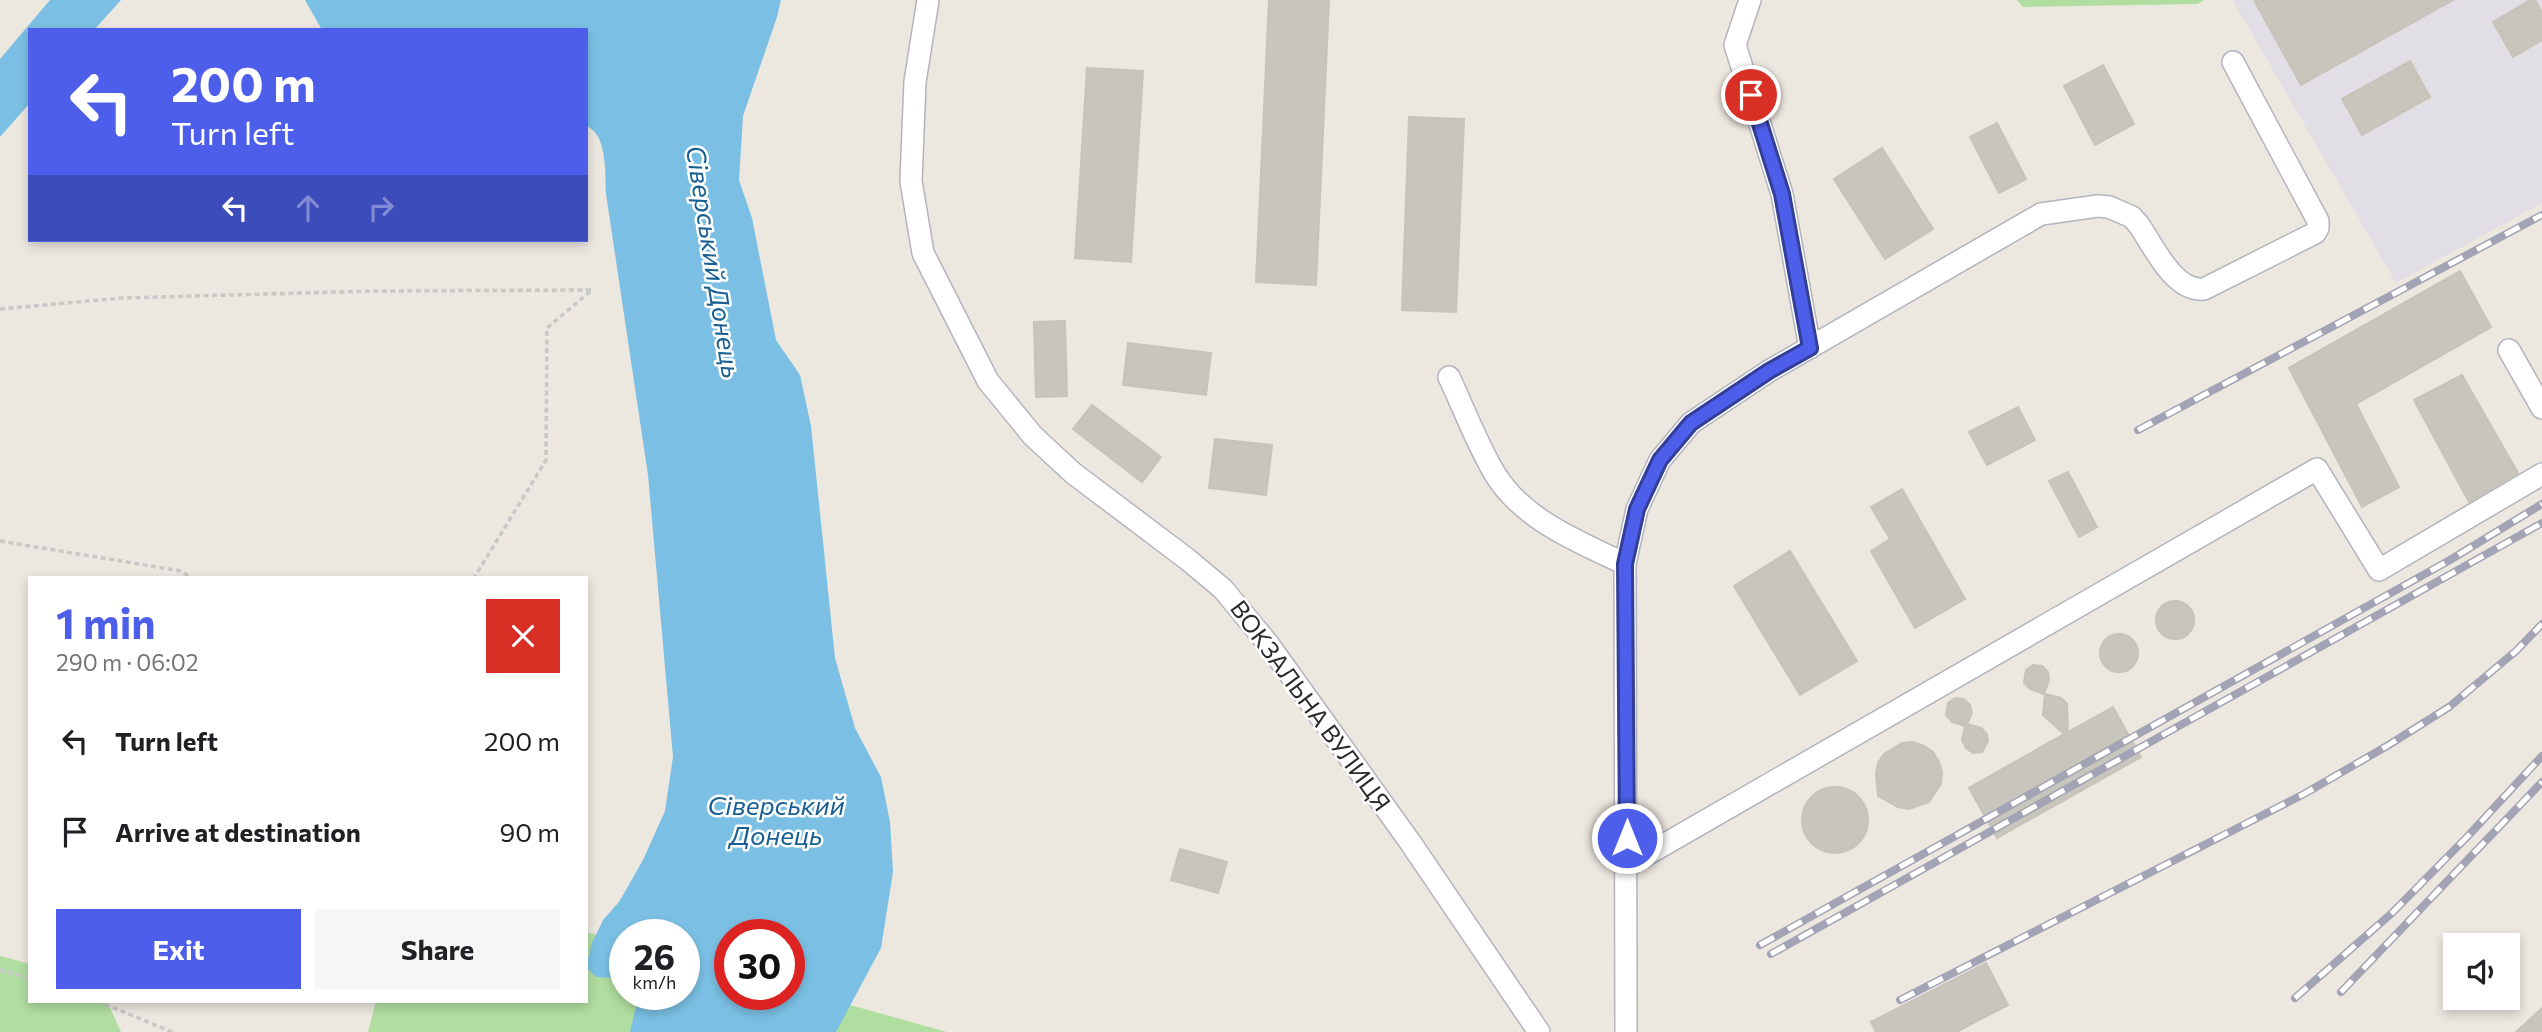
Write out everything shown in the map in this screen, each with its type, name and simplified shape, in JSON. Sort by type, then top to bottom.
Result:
[{"type":"street","name":"ВОКЗАЛЬНА ВУЛИЦЯ","points":[[928,0],[915,82],[911,181],[923,253],[988,380],[1033,436],[1073,473],[1223,589],[1277,656],[1410,842],[1538,1032]]},
{"type":"street","points":[[1750,0],[1735,45],[1782,194],[1810,348]]},
{"type":"street","points":[[1626,1032],[1625,564],[1637,509],[1660,460],[1691,423],[1769,371],[2041,214],[2098,206],[2109,207],[2132,217],[2176,280],[2194,290],[2204,289],[2315,233],[2318,221],[2233,62]]},
{"type":"street","points":[[2509,350],[2542,408]]},
{"type":"street","points":[[1449,377],[1496,475],[1518,501],[1562,534],[1625,564]]},
{"type":"street","points":[[1627,866],[2318,469],[2379,570],[2542,474]]},
{"type":"path","points":[[0,309],[122,298],[375,291],[593,289],[548,328],[546,460],[475,576]]},
{"type":"path","points":[[0,541],[181,571],[189,576]]},
{"type":"path","points":[[0,970],[28,977]]},
{"type":"path","points":[[102,1003],[172,1032]]},
{"type":"shaded area","points":[[2234,0],[2542,0],[2542,203],[2396,283]]},
{"type":"green space","points":[[2017,0],[2205,0],[2197,4],[2023,7]]},
{"type":"green space","points":[[588,933],[609,938],[609,1010],[700,1010],[700,994],[714,994],[714,1010],[805,1010],[805,992],[947,1032],[368,1032],[375,1003],[588,1003]]},
{"type":"green space","points":[[0,956],[28,963],[28,1003],[108,1003],[121,1032],[0,1032]]},
{"type":"water","points":[[50,0],[121,0],[96,28],[28,28],[28,105],[0,137],[0,59]]},
{"type":"water","name":"Сіверський Донець","points":[[305,0],[781,0],[743,116],[739,180],[752,218],[776,340],[800,375],[811,426],[835,658],[855,728],[881,777],[890,822],[893,872],[881,948],[836,1032],[630,1032],[635,1010],[700,1010],[700,919],[609,919],[609,978],[596,977],[588,969],[592,943],[603,920],[619,902],[643,860],[665,811],[673,757],[648,475],[606,194],[604,156],[598,137],[588,127],[588,28],[321,28]]},
{"type":"building","points":[[1269,0],[1329,0],[1316,285],[1256,282]]},
{"type":"building","points":[[2254,0],[2453,0],[2301,85]]},
{"type":"building","points":[[2530,0],[2535,0],[2542,13],[2542,40],[2513,57],[2493,22]]},
{"type":"building","points":[[2410,61],[2430,97],[2362,135],[2342,99]]},
{"type":"building","points":[[2103,65],[2134,124],[2095,145],[2064,86]]},
{"type":"building","points":[[1087,68],[1143,71],[1131,262],[1075,258]]},
{"type":"building","points":[[1409,117],[1464,119],[1456,312],[1402,310]]},
{"type":"building","points":[[1997,123],[2026,179],[1999,193],[1970,137]]},
{"type":"building","points":[[1882,148],[1933,229],[1885,259],[1834,179]]},
{"type":"building","points":[[2460,271],[2491,327],[2356,404],[2399,487],[2362,507],[2289,368]]},
{"type":"building","points":[[1065,321],[1067,396],[1036,397],[1034,322]]},
{"type":"building","points":[[1128,343],[1211,353],[1206,395],[1123,385]]},
{"type":"building","points":[[2462,375],[2518,473],[2469,502],[2414,400]]},
{"type":"building","points":[[1092,405],[1161,457],[1142,482],[1073,429]]},
{"type":"building","points":[[2018,407],[2035,440],[1987,465],[1969,432]]},
{"type":"building","points":[[1215,439],[1272,445],[1266,495],[1209,488]]},
{"type":"building","points":[[2068,472],[2097,527],[2079,537],[2049,481]]},
{"type":"building","points":[[1902,489],[1965,599],[1915,628],[1871,551],[1890,539],[1871,507]]},
{"type":"building","points":[[1790,551],[1857,661],[1800,695],[1734,586]]},
{"type":"building","points":[[2175,601],[2188,607],[2194,620],[2188,633],[2175,639],[2162,633],[2156,620],[2162,607]]},
{"type":"building","points":[[2119,634],[2132,640],[2138,653],[2132,666],[2119,672],[2106,666],[2100,653],[2106,640]]},
{"type":"building","points":[[2033,665],[2042,666],[2048,672],[2049,680],[2044,694],[2030,689],[2024,683],[2026,670]]},
{"type":"building","points":[[2045,694],[2061,698],[2067,704],[2068,732],[2113,707],[2141,757],[1997,838],[1969,788],[2064,734],[2043,715]]},
{"type":"building","points":[[1955,698],[1964,699],[1970,705],[1972,713],[1967,724],[1981,728],[1987,734],[1988,741],[1982,752],[1973,753],[1966,748],[1962,740],[1965,726],[1952,722],[1946,715],[1948,703]]},
{"type":"building","points":[[1913,742],[1933,752],[1942,772],[1941,784],[1929,802],[1909,809],[1898,807],[1878,796],[1876,773],[1884,754],[1902,743]]},
{"type":"building","points":[[1835,787],[1848,790],[1858,797],[1865,807],[1868,820],[1865,833],[1858,843],[1848,850],[1835,853],[1822,850],[1812,843],[1805,833],[1802,820],[1805,807],[1812,797],[1822,790]]},
{"type":"building","points":[[1180,849],[1227,862],[1218,893],[1171,880]]},
{"type":"building","points":[[1986,963],[2008,1005],[1956,1032],[1876,1032],[1871,1022]]},
{"type":"building","points":[[2542,1008],[2542,1032],[2516,1032]]},
{"type":"railway","points":[[2138,430],[2542,215]]},
{"type":"railway","points":[[1760,945],[2450,560],[2542,504]]},
{"type":"railway","points":[[1771,954],[2542,523]]},
{"type":"railway","points":[[1900,1000],[2304,794],[2387,746],[2449,707],[2516,651],[2542,624]]},
{"type":"railway","points":[[2295,998],[2392,913],[2542,756]]},
{"type":"railway","points":[[2341,992],[2542,782]]},
{"type":"route","points":[[1627,838],[1625,564],[1637,509],[1660,460],[1691,423],[1769,371],[1810,348],[1782,194],[1751,95]]}]
